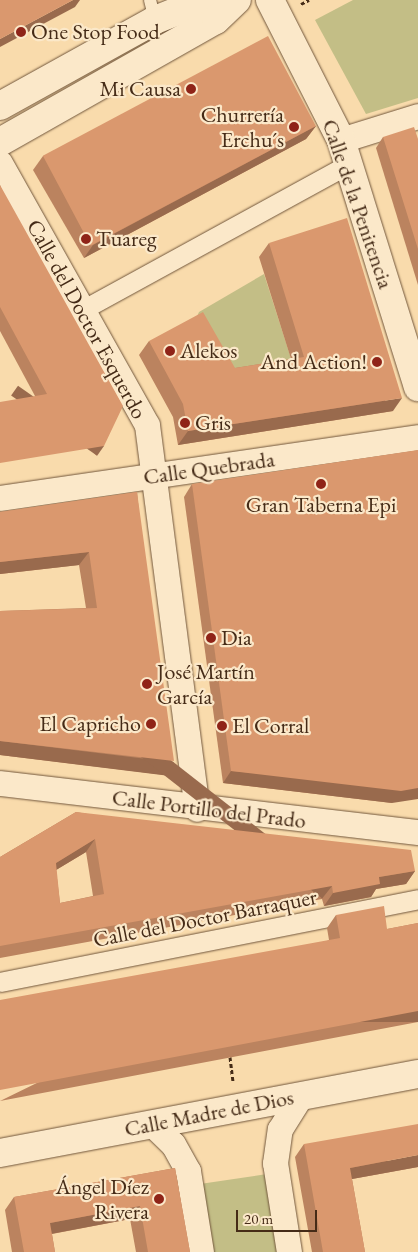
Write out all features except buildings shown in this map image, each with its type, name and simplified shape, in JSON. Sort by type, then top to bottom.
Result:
[{"type":"main road","points":[[0,106],[153,10],[205,0]]},
{"type":"main road","points":[[0,142],[216,20],[237,0]]},
{"type":"main road","name":"Calle de la Penitencia","points":[[270,0],[345,152],[418,387]]},
{"type":"main road","name":"Calle Madre de Dios","points":[[0,1153],[418,1074]]},
{"type":"street","points":[[82,310],[345,152],[418,116]]},
{"type":"street","name":"Calle del Doctor Esquerdo","points":[[0,164],[147,425],[197,808]]},
{"type":"street","name":"Calle Quebrada","points":[[0,498],[418,437]]},
{"type":"street","name":"Calle Portillo del Prado","points":[[0,784],[418,832]]},
{"type":"street","name":"Calle del Doctor Barraquer","points":[[0,982],[418,899]]},
{"type":"street","points":[[289,1252],[275,1163],[280,1129],[301,1096]]},
{"type":"street","points":[[152,1124],[174,1144],[188,1172],[201,1252]]},
{"type":"shaded area","points":[[353,0],[418,0],[418,98],[366,114],[315,20]]},
{"type":"shaded area","points":[[264,274],[295,371],[226,381],[193,325],[199,312]]},
{"type":"shaded area","points":[[267,1174],[279,1252],[211,1252],[200,1184]]},
{"type":"place","name":"One Stop Food","points":[[21,32]]},
{"type":"place","name":"Mi Causa","points":[[191,89]]},
{"type":"place","name":"Churrería Erchu´s","points":[[294,127]]},
{"type":"place","name":"Tuareg","points":[[86,239]]},
{"type":"place","name":"Alekos","points":[[170,351]]},
{"type":"place","name":"And Action!","points":[[377,362]]},
{"type":"place","name":"Gris","points":[[185,423]]},
{"type":"place","name":"Gran Taberna Epi","points":[[321,484]]},
{"type":"place","name":"Dia","points":[[211,638]]},
{"type":"place","name":"José Martín García","points":[[147,684]]},
{"type":"place","name":"El Capricho","points":[[151,724]]},
{"type":"place","name":"El Corral","points":[[222,726]]},
{"type":"place","name":"Ángel Díez Rivera","points":[[159,1199]]}]
